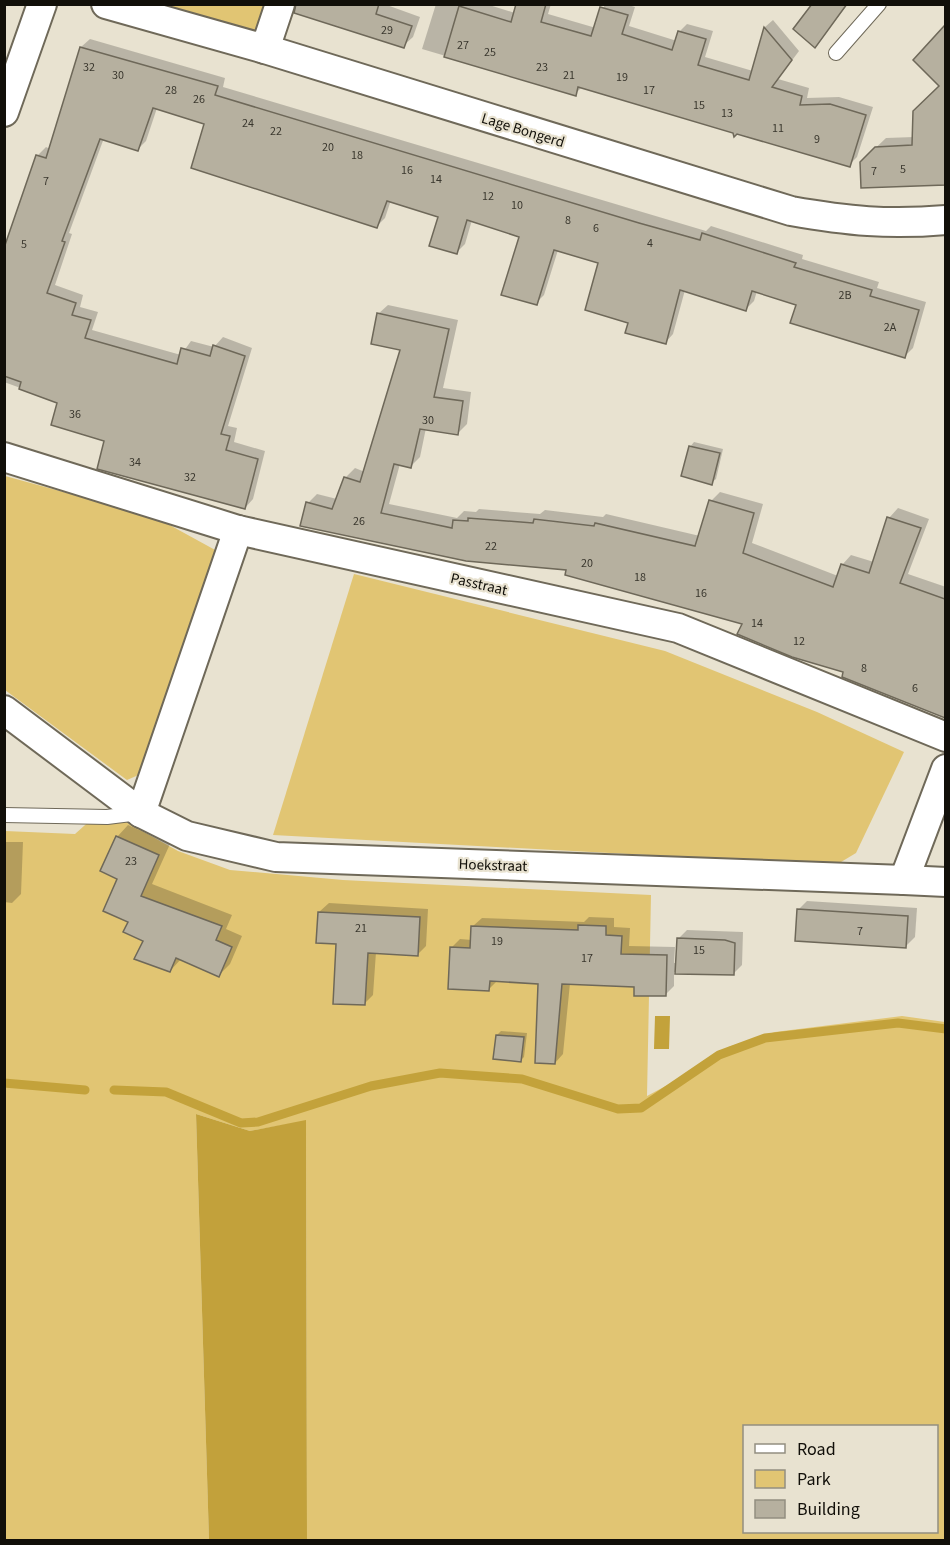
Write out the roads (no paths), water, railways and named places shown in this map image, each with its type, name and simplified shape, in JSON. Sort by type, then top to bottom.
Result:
[{"type":"street","points":[[4,112],[42,4]]},
{"type":"street","name":"Lage Bongerd","points":[[106,4],[265,49],[791,211],[848,221],[899,225],[945,220]]},
{"type":"street","points":[[265,49],[280,4]]},
{"type":"street","name":"Passtraat","points":[[4,457],[238,530],[678,628],[945,737]]},
{"type":"street","points":[[141,813],[238,530]]},
{"type":"street","name":"Hoekstraat","points":[[4,710],[141,813],[187,836],[276,857],[945,882]]},
{"type":"street","points":[[904,880],[945,769]]},
{"type":"lane","points":[[836,53],[879,4]]},
{"type":"lane","points":[[4,815],[107,817],[141,813]]},
{"type":"waterway","points":[[114,1090],[166,1092],[241,1123],[258,1122],[371,1086],[440,1073],[522,1079],[618,1109],[641,1108],[719,1055],[765,1038],[898,1023],[946,1029]]},
{"type":"waterway","points":[[4,1083],[85,1090]]}]
